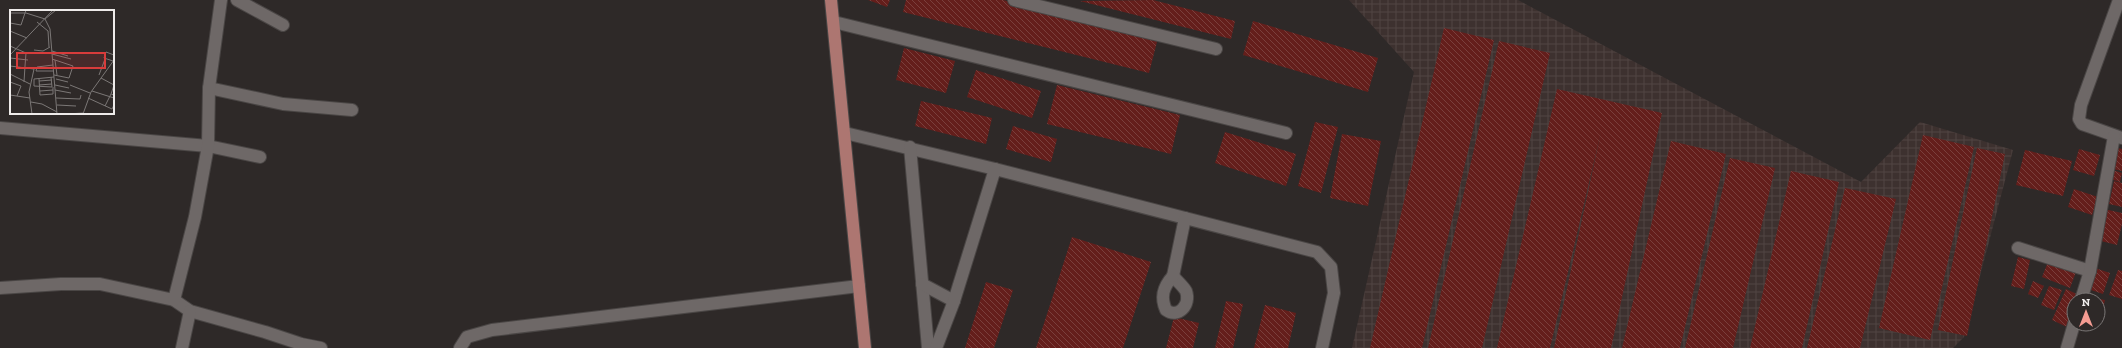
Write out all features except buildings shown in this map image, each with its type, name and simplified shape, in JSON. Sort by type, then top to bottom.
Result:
[{"type":"main road","points":[[831,0],[865,348]]},
{"type":"street","points":[[174,300],[196,217],[208,146],[209,88],[220,0]]},
{"type":"street","points":[[237,0],[283,25]]},
{"type":"street","points":[[1014,0],[1216,49]]},
{"type":"street","points":[[2083,292],[2090,271],[2118,137],[2082,124],[2079,119],[2081,105],[2119,0]]},
{"type":"street","points":[[834,22],[1286,133]]},
{"type":"street","points":[[209,88],[283,104],[352,110]]},
{"type":"street","points":[[0,128],[208,146],[260,156]]},
{"type":"street","points":[[845,133],[910,147],[1317,252],[1331,267],[1334,293],[1322,348]]},
{"type":"street","points":[[910,147],[928,348]]},
{"type":"street","points":[[936,348],[954,301],[995,169]]},
{"type":"street","points":[[1173,276],[1185,218]]},
{"type":"street","points":[[2018,248],[2090,271]]},
{"type":"street","points":[[0,288],[61,284],[100,284],[174,300],[190,311],[265,332],[301,344],[320,348]]},
{"type":"street","points":[[922,284],[954,301]]},
{"type":"street","points":[[460,348],[467,337],[473,334],[492,330],[858,286]]},
{"type":"street","points":[[182,348],[190,311]]},
{"type":"street","points":[[2067,348],[2072,332]]},
{"type":"shaded area","points":[[1349,0],[1518,0],[1861,182],[1920,122],[2013,150],[1964,337],[1953,348],[1352,348],[1414,72]]}]
